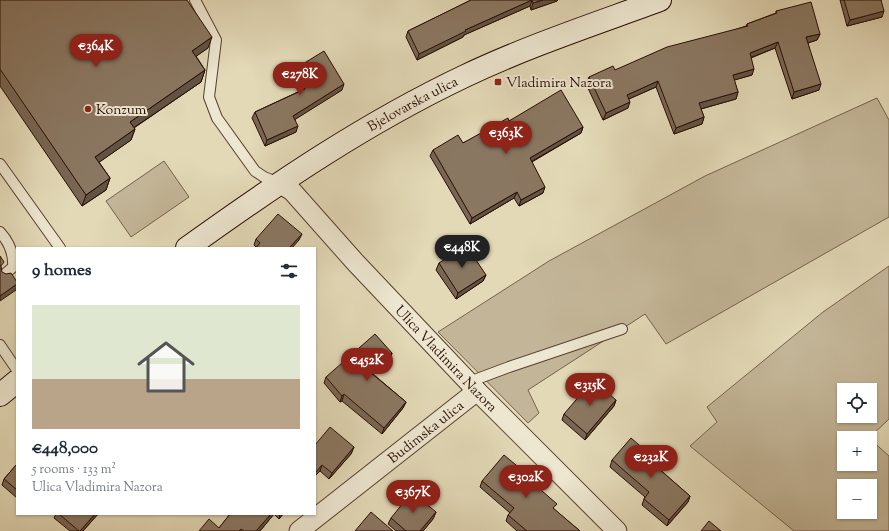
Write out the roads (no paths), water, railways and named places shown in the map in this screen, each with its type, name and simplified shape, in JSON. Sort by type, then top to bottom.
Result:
[{"type":"main road","name":"Bjelovarska ulica","points":[[188,247],[279,183],[368,128],[466,76],[573,32],[660,0]]},
{"type":"main road","points":[[0,395],[16,382]]},
{"type":"street","name":"Ulica Vladimira Nazora","points":[[279,183],[292,191],[355,262],[473,387],[617,531]]},
{"type":"street","name":"Budimska ulica","points":[[299,531],[473,387]]},
{"type":"lane","points":[[195,0],[216,40],[209,97],[217,118],[244,159],[255,171],[264,177],[279,183]]},
{"type":"lane","points":[[0,164],[59,247]]},
{"type":"lane","points":[[0,232],[6,239],[14,256],[13,267],[5,274]]},
{"type":"lane","points":[[473,387],[509,367],[622,329]]},
{"type":"lane","points":[[0,345],[16,369]]},
{"type":"place","name":"Vladimira Nazora","points":[[498,82]]},
{"type":"place","name":"Konzum","points":[[88,109]]}]
